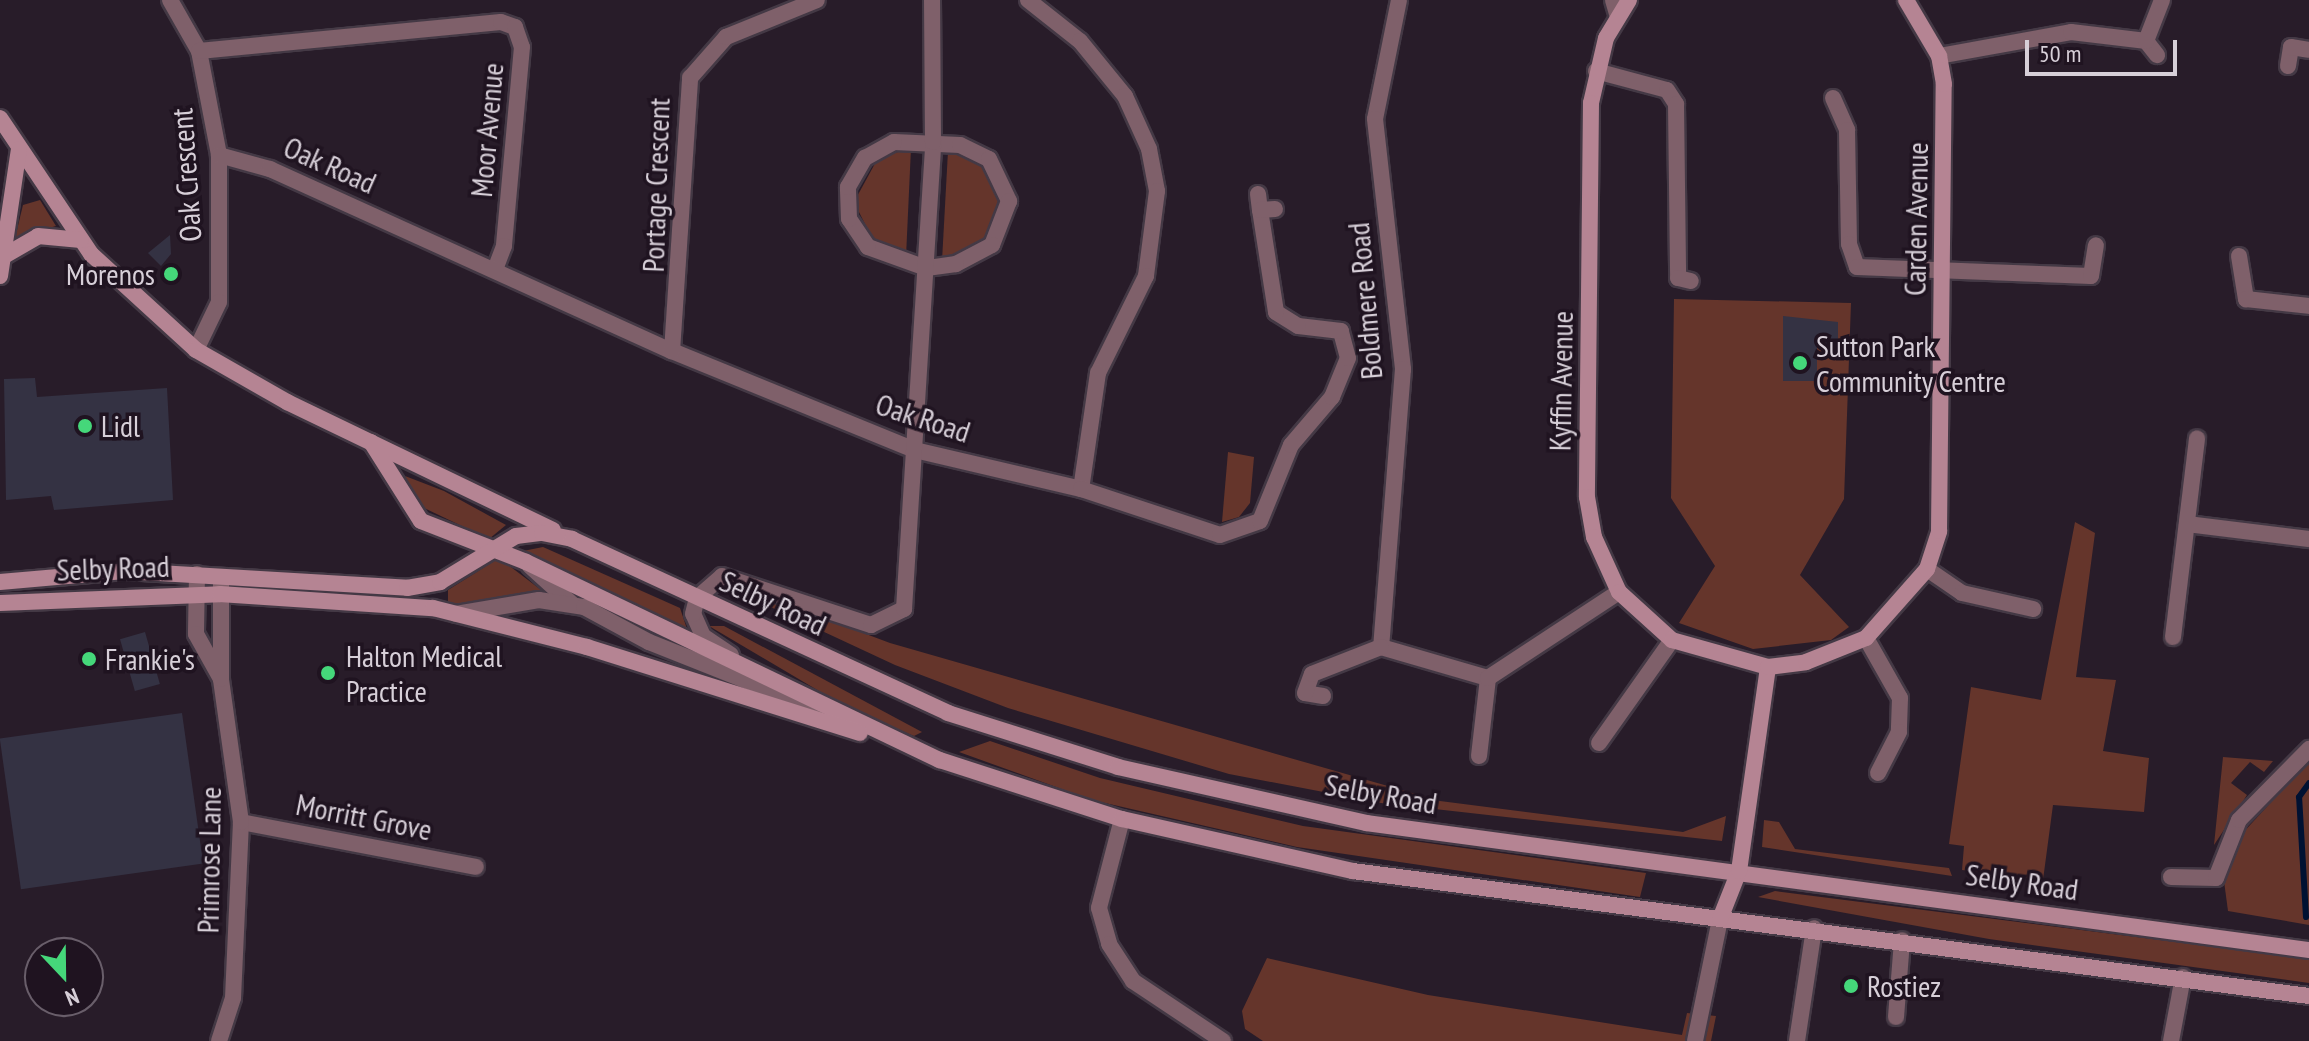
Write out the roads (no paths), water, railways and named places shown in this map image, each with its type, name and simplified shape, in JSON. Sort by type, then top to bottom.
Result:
[{"type":"main road","name":"Kyffin Avenue","points":[[1629,0],[1615,7],[1596,71],[1587,497],[1594,537],[1619,592],[1672,640],[1768,667]]},
{"type":"main road","name":"Carden Avenue","points":[[1906,0],[1939,56],[1946,122],[1942,266],[1943,482],[1927,569]]},
{"type":"main road","points":[[0,118],[81,240],[136,301],[196,350],[371,442],[572,539]]},
{"type":"main road","points":[[0,276],[19,149]]},
{"type":"main road","points":[[4,256],[38,236],[81,240]]},
{"type":"main road","points":[[371,442],[411,514],[492,550]]},
{"type":"main road","name":"Selby Road","points":[[0,582],[125,571],[407,588],[440,582],[492,550],[529,532],[572,539],[948,713],[1118,767],[1366,823],[2309,950]]},
{"type":"main road","name":"Selby Road","points":[[492,550],[526,562],[927,754]]},
{"type":"main road","points":[[1720,919],[1739,871],[1768,667],[1806,662],[1866,638],[1927,569]]},
{"type":"main road","name":"Selby Road","points":[[0,603],[220,594],[433,608],[927,754],[1122,819],[1353,871],[1720,919],[1814,928],[2309,996]]},
{"type":"street","name":"Oak Crescent","points":[[170,0],[199,51],[219,155],[219,302],[196,350]]},
{"type":"street","name":"Portage Crescent","points":[[672,351],[690,78],[726,37],[817,0]]},
{"type":"street","points":[[769,680],[703,636],[693,614],[697,598],[731,575],[871,625],[897,618],[910,555],[933,142],[932,0]]},
{"type":"street","points":[[1028,0],[1080,41],[1125,96],[1144,135],[1157,191],[1146,276],[1098,373],[1081,489]]},
{"type":"street","name":"Boldmere Road","points":[[1381,647],[1403,369],[1375,119],[1399,0]]},
{"type":"street","points":[[1939,56],[2071,32],[2151,48],[2162,0]]},
{"type":"street","name":"Moor Avenue","points":[[199,51],[501,22],[515,27],[522,47],[504,246],[495,270]]},
{"type":"street","points":[[2288,66],[2292,39],[2309,50]]},
{"type":"street","points":[[1596,71],[1667,90],[1676,104],[1678,278],[1691,281]]},
{"type":"street","points":[[1833,98],[1847,130],[1849,244],[1857,267],[1942,266],[2091,276],[2096,245]]},
{"type":"street","points":[[933,142],[989,159],[1009,201],[992,245],[956,264],[926,268],[868,247],[846,203],[854,171],[878,148],[933,142]]},
{"type":"street","name":"Oak Road","points":[[219,155],[270,169],[672,351],[915,450],[1081,489],[1220,535],[1260,521],[1291,445],[1332,397],[1348,358],[1341,331],[1298,326],[1276,312],[1264,204]]},
{"type":"street","points":[[2239,256],[2241,299],[2309,306]]},
{"type":"street","points":[[2173,637],[2197,438]]},
{"type":"street","points":[[2187,524],[2309,539]]},
{"type":"street","points":[[526,562],[573,606]]},
{"type":"street","points":[[1927,569],[1992,602],[2033,609]]},
{"type":"street","name":"Primrose Lane","points":[[197,574],[196,634],[221,679]]},
{"type":"street","name":"Primrose Lane","points":[[219,1041],[233,998],[241,822],[221,679],[222,575]]},
{"type":"street","points":[[433,608],[440,582]]},
{"type":"street","points":[[1323,696],[1305,693],[1312,674],[1381,647],[1488,678],[1619,592]]},
{"type":"street","points":[[455,614],[539,600],[573,606],[757,688],[872,729]]},
{"type":"street","points":[[1988,621],[1992,602]]},
{"type":"street","points":[[1866,638],[1900,698],[1899,732],[1878,773]]},
{"type":"street","points":[[1599,743],[1672,640]]},
{"type":"street","points":[[1479,756],[1488,678]]},
{"type":"street","points":[[2171,877],[2216,878],[2239,820],[2309,749]]},
{"type":"street","points":[[1122,819],[1099,908],[1109,944],[1133,981],[1223,1041]]},
{"type":"street","name":"Morritt Grove","points":[[241,822],[476,867]]},
{"type":"street","points":[[1695,1041],[1720,919]]},
{"type":"street","points":[[1797,1041],[1814,928]]},
{"type":"street","points":[[1896,1017],[1902,940]]},
{"type":"street","points":[[2171,1041],[2183,977]]},
{"type":"waterway","points":[[2306,917],[2299,797],[2309,783]]},
{"type":"place","name":"Morenos","points":[[171,274]]},
{"type":"place","name":"Sutton Park Community Centre","points":[[1800,363]]},
{"type":"place","name":"Lidl","points":[[85,426]]},
{"type":"place","name":"Frankie's","points":[[89,659]]},
{"type":"place","name":"Halton Medical Practice","points":[[328,673]]},
{"type":"place","name":"Rostiez","points":[[1851,986]]}]
